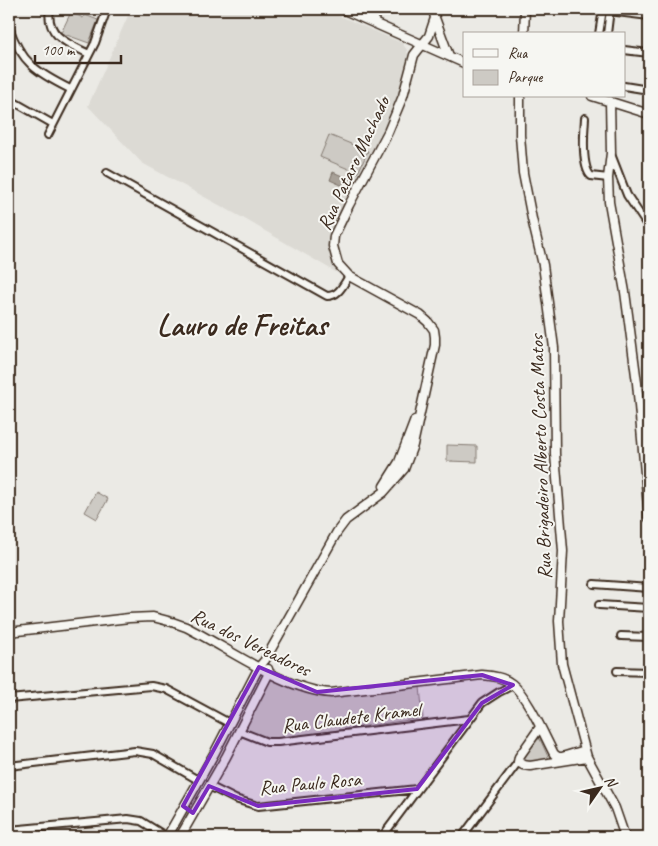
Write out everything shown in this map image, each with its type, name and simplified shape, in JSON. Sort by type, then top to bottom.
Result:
[{"type":"street","points":[[50,9],[49,23],[57,36],[89,54]]},
{"type":"street","points":[[48,134],[99,34],[107,9]]},
{"type":"street","points":[[342,9],[463,63]]},
{"type":"street","points":[[350,12],[361,9]]},
{"type":"street","points":[[374,23],[376,9]]},
{"type":"street","points":[[433,9],[449,56]]},
{"type":"street","points":[[524,32],[525,9]]},
{"type":"street","points":[[603,31],[607,10],[649,16]]},
{"type":"street","name":"Rua Pataro Machado","points":[[167,837],[215,752],[259,667],[265,660],[337,532],[346,520],[367,506],[395,481],[401,466],[410,454],[435,345],[434,330],[420,315],[349,276],[338,264],[333,246],[334,236],[388,132],[402,96],[414,55],[429,36],[435,18]]},
{"type":"street","points":[[9,27],[22,55],[33,68],[70,89]]},
{"type":"street","points":[[411,40],[429,36]]},
{"type":"street","points":[[411,40],[414,55]]},
{"type":"street","points":[[626,50],[649,53]]},
{"type":"street","points":[[626,86],[649,90]]},
{"type":"street","name":"Rua Brigadeiro Alberto Costa Matos","points":[[520,98],[523,172],[543,265],[554,348],[554,454],[563,551],[559,621],[560,648],[567,686],[586,753],[614,808],[625,837]]},
{"type":"street","points":[[599,98],[649,114]]},
{"type":"street","points":[[9,99],[53,124]]},
{"type":"street","points":[[610,101],[611,153],[608,178],[609,202],[625,292],[646,438],[649,518]]},
{"type":"street","points":[[585,118],[584,147],[587,172],[591,176],[608,178]]},
{"type":"street","points":[[611,153],[627,195],[649,228]]},
{"type":"street","points":[[107,172],[327,296],[334,296],[338,293],[349,276]]},
{"type":"street","name":"Rua Pataro Machado","points":[[401,466],[403,448],[419,412]]},
{"type":"street","points":[[403,448],[410,454]]},
{"type":"street","points":[[594,584],[649,588]]},
{"type":"street","points":[[599,605],[649,608]]},
{"type":"street","name":"Rua dos Vereadores","points":[[9,632],[153,617],[186,627],[269,673],[317,692],[331,693],[482,675],[497,677],[513,685]]},
{"type":"street","points":[[621,636],[649,637]]},
{"type":"street","points":[[180,837],[226,757],[269,673],[265,660]]},
{"type":"street","points":[[617,670],[649,672]]},
{"type":"street","points":[[382,837],[482,703],[513,685],[525,700],[554,754],[558,757],[586,753]]},
{"type":"street","points":[[9,699],[126,688],[158,687],[166,689],[229,723]]},
{"type":"street","name":"Rua Claudete Kramel","points":[[239,731],[267,742],[278,742],[469,719]]},
{"type":"street","points":[[462,837],[518,762],[519,757],[540,727]]},
{"type":"street","points":[[9,766],[136,751],[153,754],[198,780]]},
{"type":"street","points":[[215,752],[226,757]]},
{"type":"street","points":[[518,762],[530,766],[586,753]]},
{"type":"street","name":"Rua Paulo Rosa","points":[[209,786],[235,799],[258,806],[417,789]]},
{"type":"street","points":[[184,806],[193,813]]},
{"type":"street","points":[[9,830],[128,819],[141,821],[167,837]]},
{"type":"highlighted area","points":[[259,667],[317,692],[482,675],[513,685],[482,703],[417,789],[258,806],[209,786],[193,813],[183,806]]},
{"type":"shaded area","points":[[131,9],[324,9],[402,43],[407,50],[408,56],[388,127],[331,234],[329,254],[339,274],[243,218],[142,163],[88,106]]},
{"type":"shaded area","points":[[333,172],[354,181],[350,189],[330,180]]},
{"type":"green space","points":[[71,12],[83,18],[85,15],[98,20],[89,43],[61,33]]},
{"type":"green space","points":[[329,135],[368,151],[358,173],[320,157]]},
{"type":"green space","points":[[447,445],[477,446],[477,462],[447,461]]},
{"type":"green space","points":[[96,492],[108,499],[97,519],[85,512]]},
{"type":"green space","points":[[269,676],[314,695],[330,696],[356,691],[420,687],[423,718],[282,738],[260,738],[239,732]]},
{"type":"green space","points":[[537,739],[540,739],[549,759],[526,762],[524,756]]},
{"type":"district","name":"Lauro de Freitas","points":[[242,325]]}]
